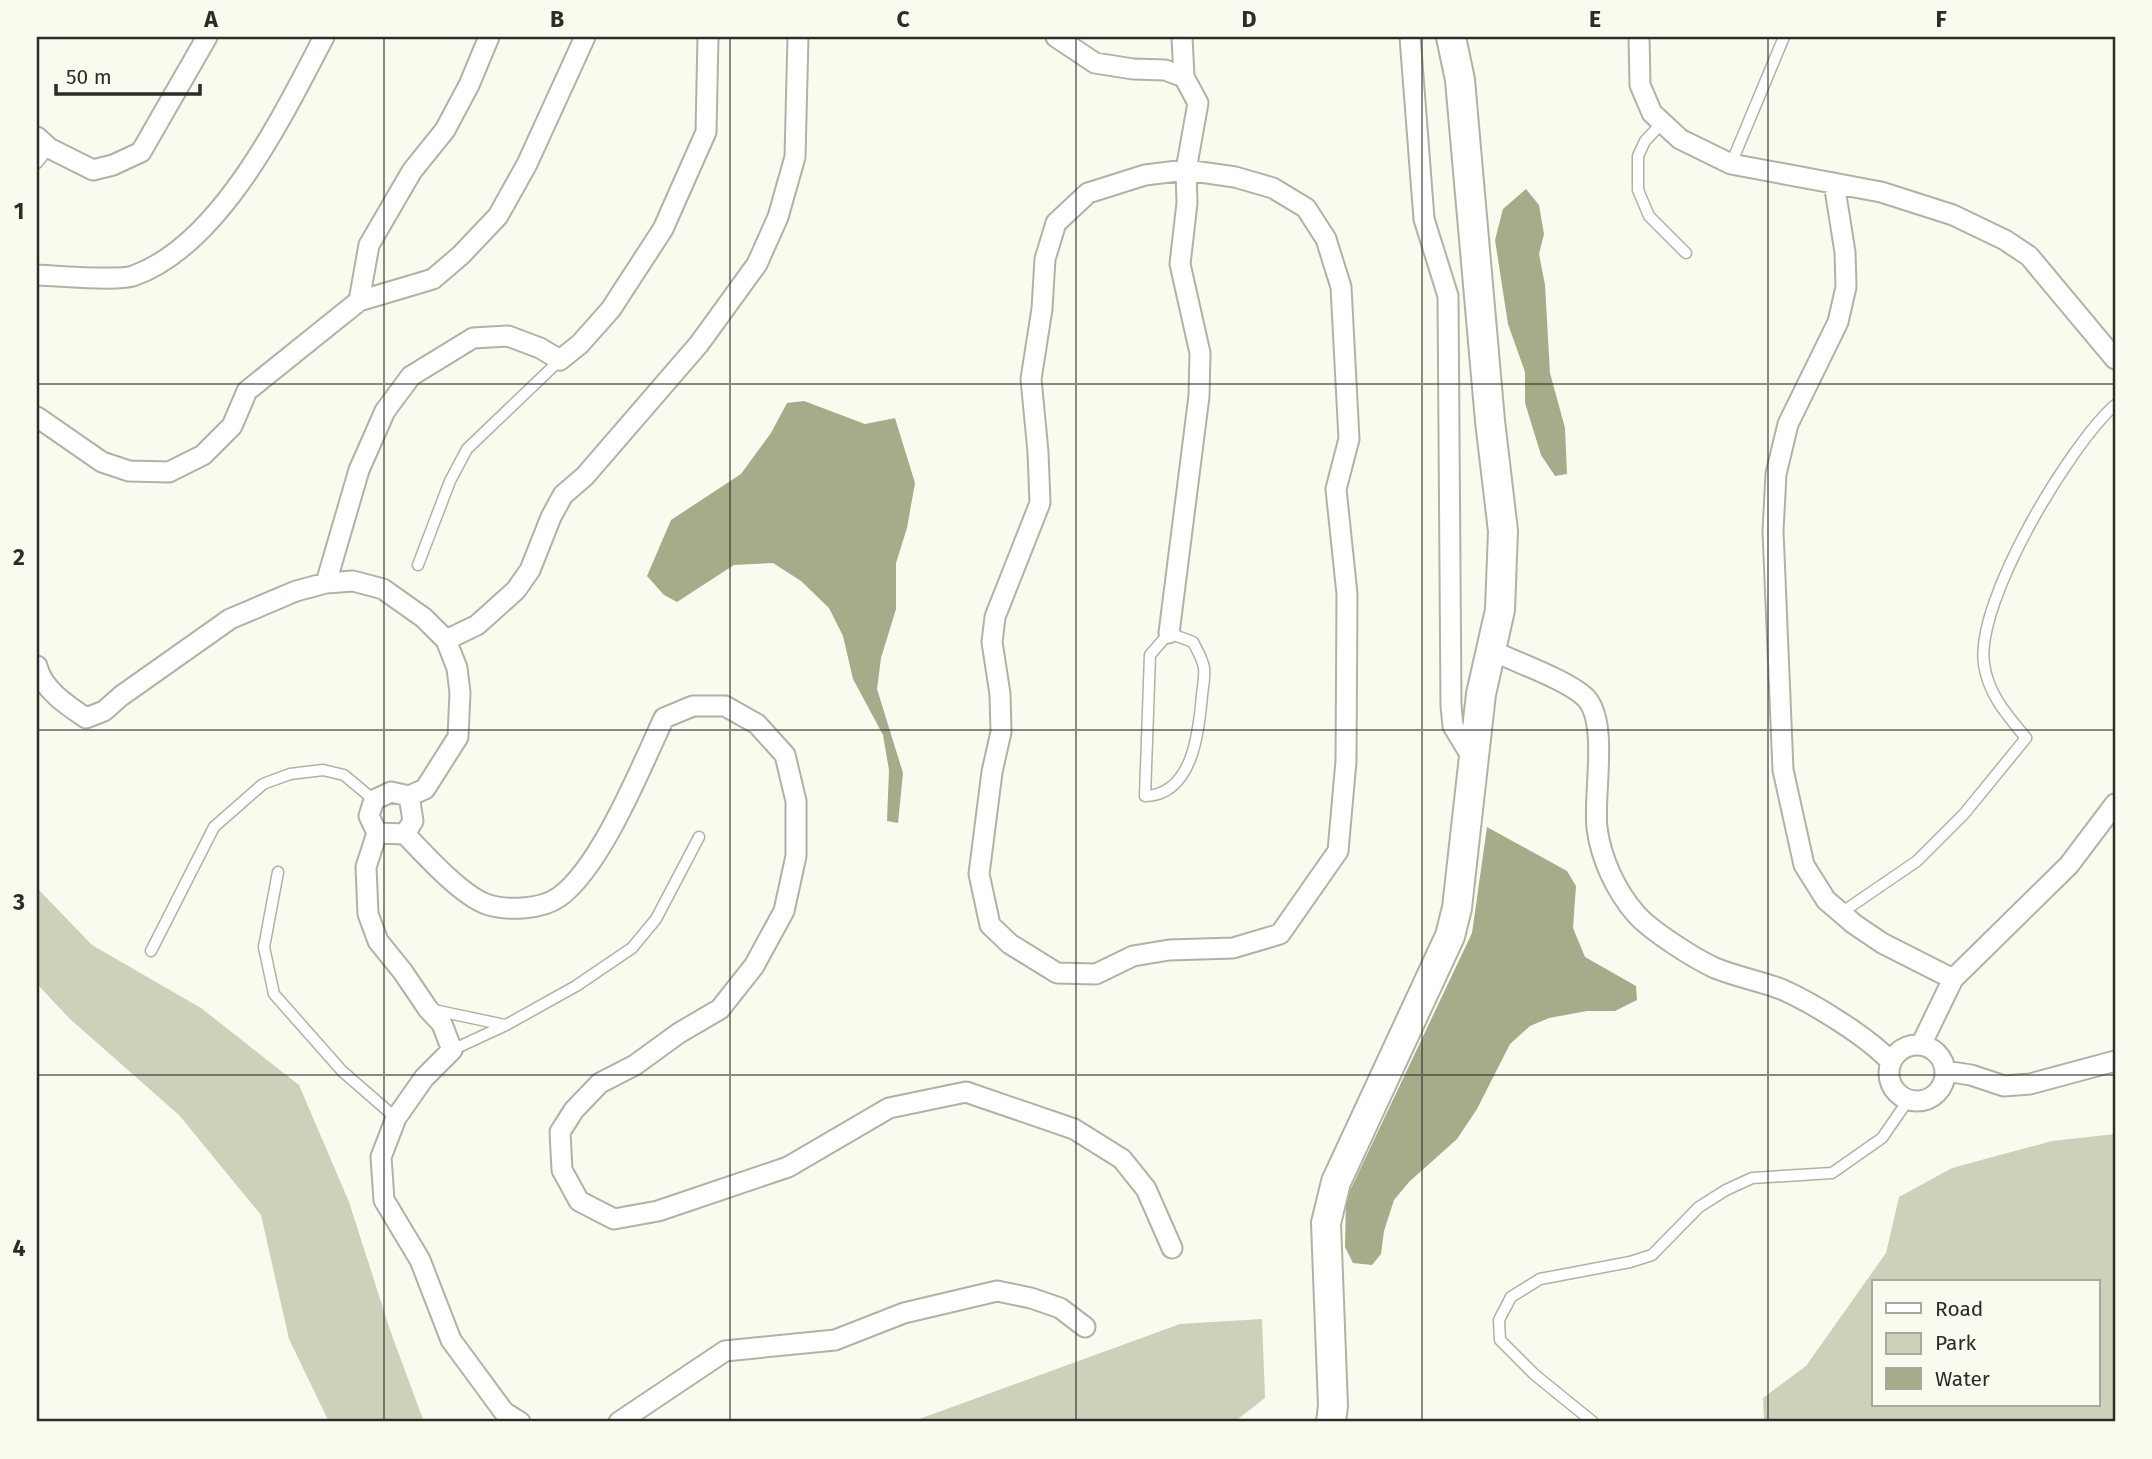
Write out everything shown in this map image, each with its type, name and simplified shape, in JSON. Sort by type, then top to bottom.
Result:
[{"type":"street","points":[[41,150],[93,170],[113,165],[141,152],[206,37]]},
{"type":"street","points":[[37,275],[132,276],[180,251],[211,221],[248,172],[324,37]]},
{"type":"street","points":[[359,301],[369,245],[412,171],[445,130],[469,86],[489,37]]},
{"type":"street","points":[[37,417],[102,462],[129,471],[169,472],[203,455],[232,426],[247,391],[359,301],[433,279],[461,255],[498,216],[527,164],[585,37]]},
{"type":"street","points":[[327,583],[359,470],[386,411],[411,376],[473,338],[508,336],[540,348],[560,360],[580,344],[611,309],[663,229],[706,132],[708,37]]},
{"type":"street","points":[[446,640],[477,625],[516,590],[530,570],[551,517],[563,495],[586,476],[699,344],[757,264],[778,217],[795,157],[798,37]]},
{"type":"street","points":[[1056,37],[1094,63],[1133,69],[1165,70],[1184,77]]},
{"type":"street","points":[[1169,633],[1199,396],[1200,353],[1180,264],[1187,203],[1186,170],[1198,103],[1184,77],[1182,37]]},
{"type":"street","points":[[1410,37],[1424,219],[1448,296],[1451,706],[1453,726],[1473,759]]},
{"type":"street","points":[[1331,1422],[1333,1406],[1326,1223],[1336,1182],[1450,936],[1457,908],[1481,694],[1500,610],[1503,531],[1490,421],[1462,104],[1451,37]]},
{"type":"street","points":[[1639,37],[1640,85],[1651,113],[1680,139],[1731,164],[1881,192],[1953,215],[2005,240],[2029,256],[2115,359]]},
{"type":"street","points":[[1186,170],[1235,177],[1273,188],[1306,208],[1326,239],[1342,287],[1349,439],[1336,489],[1347,594],[1346,761],[1338,851],[1280,934],[1233,948],[1169,950],[1133,956],[1096,974],[1057,972],[1010,944],[990,925],[979,874],[992,772],[1001,733],[1000,694],[992,642],[995,617],[1040,503],[1031,379],[1042,309],[1045,259],[1056,223],[1088,193],[1145,175],[1186,170]]},
{"type":"street","points":[[1834,183],[1845,253],[1846,287],[1838,322],[1788,424],[1776,474],[1773,531],[1783,769],[1804,865],[1826,900],[1882,943],[1953,979]]},
{"type":"street","points":[[37,666],[38,673],[61,701],[86,718],[104,711],[230,619],[296,591],[327,583],[353,581],[383,589],[425,618],[446,640],[457,668],[458,737],[425,789],[409,796],[391,792],[373,800],[369,816],[377,833],[366,867],[368,914],[378,941],[442,1024],[452,1049],[424,1079],[396,1118],[381,1157],[384,1200],[420,1260],[451,1340],[504,1412],[520,1422]]},
{"type":"street","points":[[1491,650],[1565,684],[1587,699],[1598,727],[1597,829],[1612,881],[1637,915],[1714,967],[1783,990],[1823,1012],[1879,1049],[1891,1062],[1891,1080],[1901,1095],[1909,1099],[1927,1099],[1935,1094],[1944,1080],[1945,1070],[1938,1054],[1921,1045],[1904,1048],[1891,1062]]},
{"type":"street","points":[[377,833],[405,834],[453,882],[485,904],[522,909],[557,899],[580,879],[604,840],[664,718],[693,706],[725,706],[757,724],[785,755],[796,801],[796,856],[784,911],[754,966],[720,1009],[679,1033],[635,1065],[600,1083],[574,1110],[559,1132],[562,1170],[579,1202],[614,1219],[658,1211],[788,1167],[889,1108],[966,1092],[1074,1129],[1122,1159],[1146,1189],[1172,1248]]},
{"type":"street","points":[[405,834],[414,821],[409,796]]},
{"type":"street","points":[[1921,1045],[1953,979],[2070,864],[2115,804]]},
{"type":"street","points":[[1945,1070],[2004,1086],[2030,1084],[2115,1061]]},
{"type":"street","points":[[619,1422],[725,1351],[835,1340],[904,1313],[997,1291],[1060,1308],[1085,1327]]},
{"type":"lane","points":[[1731,164],[1784,37]]},
{"type":"lane","points":[[1662,123],[1646,141],[1638,156],[1638,190],[1649,216],[1686,253]]},
{"type":"lane","points":[[418,565],[450,481],[467,449],[560,360]]},
{"type":"lane","points":[[1840,913],[1917,861],[1964,814],[2026,738],[1996,701],[1983,663],[1988,619],[2009,565],[2044,503],[2080,444],[2101,417],[2115,405]]},
{"type":"lane","points":[[1169,633],[1193,642],[1204,666],[1200,721],[1189,763],[1173,785],[1156,796],[1145,796],[1150,655],[1169,633]]},
{"type":"lane","points":[[151,951],[214,827],[263,785],[290,774],[323,770],[344,775],[373,800]]},
{"type":"lane","points":[[452,1049],[506,1026],[576,986],[632,948],[656,919],[699,837]]},
{"type":"lane","points":[[278,872],[264,947],[274,994],[342,1072],[396,1118]]},
{"type":"lane","points":[[428,1009],[506,1026]]},
{"type":"lane","points":[[1594,1422],[1535,1375],[1500,1340],[1499,1320],[1511,1297],[1541,1279],[1630,1262],[1651,1255],[1699,1207],[1752,1178],[1832,1173],[1882,1138],[1909,1099]]},
{"type":"green space","points":[[37,888],[92,945],[201,1008],[299,1085],[349,1202],[390,1330],[424,1422],[329,1422],[289,1339],[261,1215],[179,1115],[70,1019],[37,984]]},
{"type":"green space","points":[[2115,1134],[2115,1422],[1764,1422],[1763,1398],[1806,1366],[1886,1253],[1899,1197],[1952,1168],[2052,1141]]},
{"type":"green space","points":[[1262,1319],[1265,1398],[1234,1422],[911,1422],[1180,1324]]},
{"type":"water","points":[[1526,189],[1539,205],[1544,234],[1539,254],[1545,285],[1550,373],[1565,428],[1567,474],[1555,476],[1541,455],[1525,403],[1525,372],[1508,324],[1495,240],[1503,209]]},
{"type":"water","points":[[804,401],[865,424],[895,418],[915,483],[907,528],[896,563],[896,609],[881,658],[877,689],[903,773],[898,823],[887,821],[889,770],[883,735],[853,679],[843,636],[829,608],[801,581],[773,563],[734,565],[677,602],[664,595],[647,576],[671,520],[741,474],[771,433],[787,403]]},
{"type":"water","points":[[1487,827],[1567,871],[1576,886],[1573,928],[1585,957],[1636,986],[1637,1000],[1615,1011],[1587,1011],[1549,1018],[1530,1026],[1510,1044],[1477,1109],[1457,1139],[1409,1182],[1394,1200],[1384,1231],[1381,1254],[1372,1265],[1353,1263],[1345,1247],[1346,1199],[1472,933]]}]
